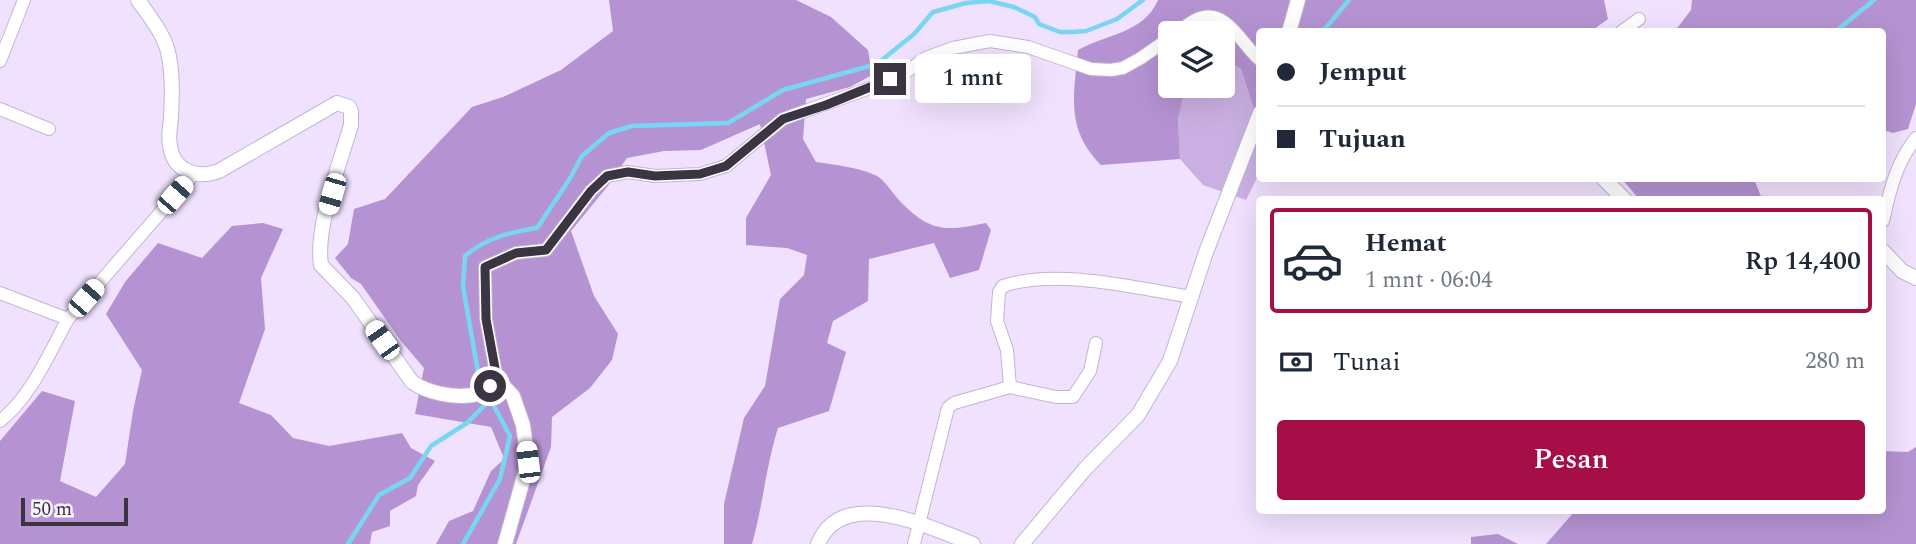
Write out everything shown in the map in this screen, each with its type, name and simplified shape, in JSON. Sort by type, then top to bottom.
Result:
[{"type":"street","points":[[0,61],[24,0]]},
{"type":"street","points":[[138,0],[164,41],[168,53],[172,97],[170,145],[174,159],[193,175],[208,176],[337,103],[349,107],[351,125],[325,216],[320,243],[321,265],[353,298],[412,382],[422,389],[436,393],[475,396],[494,383]]},
{"type":"street","points":[[1290,28],[1298,0]]},
{"type":"street","points":[[1194,21],[1215,17],[1222,21]]},
{"type":"street","points":[[1627,28],[1639,19]]},
{"type":"street","points":[[1235,32],[1256,57]]},
{"type":"street","points":[[505,544],[528,462],[523,425],[513,396],[494,383],[486,319],[485,267],[516,253],[546,250],[591,191],[607,176],[628,172],[655,176],[700,174],[726,166],[783,119],[873,87],[906,72],[926,58],[953,48],[990,41],[1028,47],[1091,69],[1111,70],[1123,68],[1158,46]]},
{"type":"street","points":[[0,108],[49,129]]},
{"type":"street","points":[[1022,544],[1085,469],[1138,415],[1170,361],[1256,123]]},
{"type":"street","points":[[1886,208],[1903,154],[1916,138]]},
{"type":"street","points":[[0,421],[11,412],[27,391],[68,319],[193,175]]},
{"type":"street","points":[[1607,182],[1621,196]]},
{"type":"street","points":[[1886,254],[1902,271],[1916,278]]},
{"type":"street","points":[[1010,387],[1007,350],[997,321],[999,292],[1003,286],[1016,281],[1086,279],[1191,297]]},
{"type":"street","points":[[0,293],[68,319]]},
{"type":"street","points":[[914,544],[948,408],[954,403],[1010,387],[1056,397],[1073,397],[1090,371],[1096,343]]},
{"type":"street","points":[[818,544],[830,524],[860,512],[919,524],[973,544]]},
{"type":"shaded area","points":[[609,0],[796,0],[831,17],[868,50],[872,75],[850,87],[806,99],[803,139],[816,162],[854,168],[875,175],[909,210],[938,227],[959,228],[986,223],[991,230],[979,270],[950,278],[934,243],[869,259],[868,301],[833,321],[827,343],[846,352],[829,411],[778,428],[752,544],[724,544],[724,504],[744,418],[765,386],[780,299],[804,275],[807,255],[787,248],[746,245],[746,218],[771,175],[760,124],[701,150],[664,151],[627,158],[571,231],[594,296],[618,334],[612,360],[590,388],[552,417],[551,447],[516,544],[436,544],[449,521],[473,511],[491,471],[502,461],[503,456],[491,427],[415,414],[424,368],[401,341],[361,284],[351,278],[335,258],[348,244],[354,209],[385,199],[472,107],[503,97],[561,70],[613,31]]},
{"type":"shaded area","points":[[1158,0],[1604,0],[1608,19],[1596,28],[1256,28],[1256,116],[1241,69],[1235,66],[1235,21],[1158,21],[1158,98],[1183,98],[1178,119],[1180,159],[1101,165],[1082,138],[1074,111],[1078,50],[1124,31],[1144,19]]},
{"type":"shaded area","points":[[1692,0],[1916,0],[1916,104],[1908,129],[1893,133],[1886,131],[1886,28],[1677,28],[1691,10]]},
{"type":"shaded area","points":[[1235,66],[1241,69],[1256,116],[1256,180],[1246,200],[1203,185],[1180,159],[1178,119],[1183,98],[1235,98]]},
{"type":"shaded area","points":[[1625,182],[1755,182],[1761,196],[1636,196]]},
{"type":"shaded area","points":[[263,223],[283,229],[261,278],[265,329],[239,403],[271,415],[293,438],[329,446],[402,433],[411,448],[435,461],[418,485],[416,496],[390,511],[390,526],[372,532],[370,544],[0,544],[0,441],[42,391],[75,401],[60,481],[96,497],[125,464],[142,370],[106,314],[125,282],[158,243],[202,258],[232,226]]},
{"type":"shaded area","points":[[1916,447],[1916,544],[1546,544],[1572,514],[1886,514],[1886,451],[1908,452]]},
{"type":"shaded area","points":[[1498,534],[1518,544],[1471,544],[1471,537]]},
{"type":"waterway","points":[[463,544],[500,479],[510,436],[479,378],[463,286],[465,256],[499,237],[537,228],[582,156],[609,133],[632,126],[728,123],[783,90],[877,64],[914,34],[933,12],[966,3],[989,1],[1014,7],[1035,17],[1039,24],[1060,32],[1072,32],[1086,31],[1117,19],[1143,0]]},
{"type":"waterway","points":[[1326,28],[1349,0]]},
{"type":"waterway","points":[[1840,28],[1874,0]]},
{"type":"waterway","points":[[348,544],[379,495],[410,478],[431,446],[467,423],[490,400]]},
{"type":"route","points":[[490,386],[497,379],[486,319],[485,267],[516,253],[546,250],[591,191],[607,176],[628,172],[655,176],[700,174],[726,166],[783,119],[890,79]]}]
